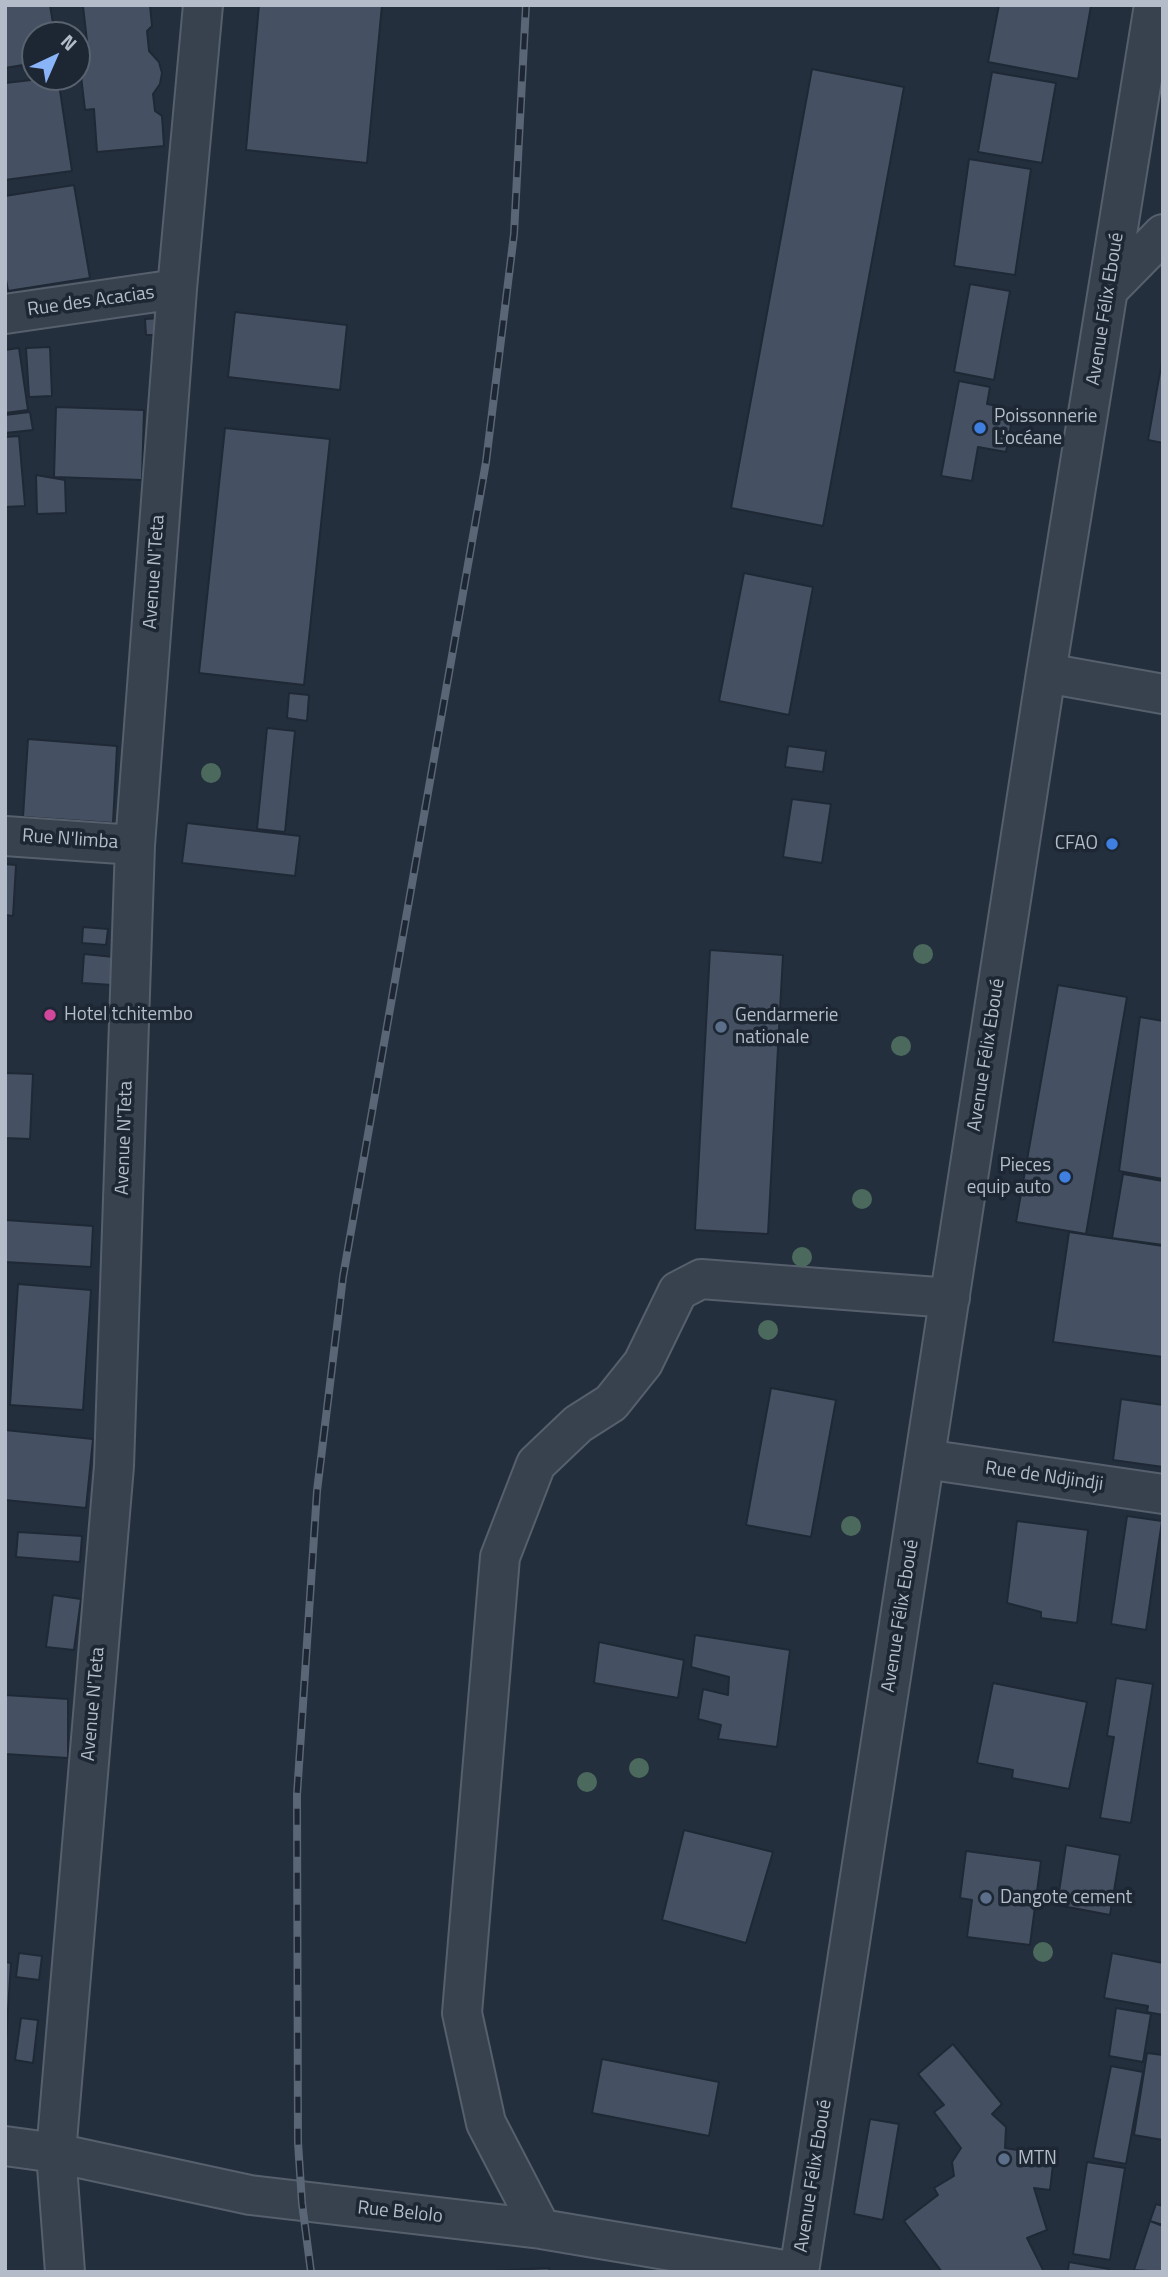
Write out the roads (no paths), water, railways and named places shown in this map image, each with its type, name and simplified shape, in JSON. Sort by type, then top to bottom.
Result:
[{"type":"street","name":"Avenue N'Teta","points":[[65,2272],[56,2153],[114,1466],[135,845],[177,289],[203,5]]},
{"type":"street","name":"Avenue Félix Eboué","points":[[798,2272],[1046,673],[1154,5]]},
{"type":"street","points":[[1110,288],[1163,234]]},
{"type":"street","name":"Rue des Acacias","points":[[5,314],[177,289]]},
{"type":"street","points":[[1046,673],[1163,694]]},
{"type":"street","name":"Rue N'limba","points":[[5,836],[135,845]]},
{"type":"street","points":[[541,2229],[486,2123],[461,2013],[500,1557],[536,1464],[578,1424],[611,1403],[643,1363],[678,1291],[702,1279],[950,1297]]},
{"type":"street","name":"Rue de Ndjindji","points":[[925,1459],[1163,1494]]},
{"type":"street","name":"Rue Belolo","points":[[5,2146],[56,2153],[250,2195],[541,2229],[798,2272]]},
{"type":"railway","points":[[311,2272],[298,2142],[297,1795],[317,1491],[343,1277],[486,462],[514,234],[526,5]]},
{"type":"place","name":"Poissonnerie L'océane","points":[[980,428]]},
{"type":"place","name":"CFAO","points":[[1112,844]]},
{"type":"place","name":"Hotel tchitembo","points":[[50,1015]]},
{"type":"place","name":"Gendarmerie nationale","points":[[721,1027]]},
{"type":"place","name":"Pieces equip auto","points":[[1065,1177]]},
{"type":"place","name":"Dangote cement","points":[[986,1898]]},
{"type":"place","name":"MTN","points":[[1004,2159]]}]
